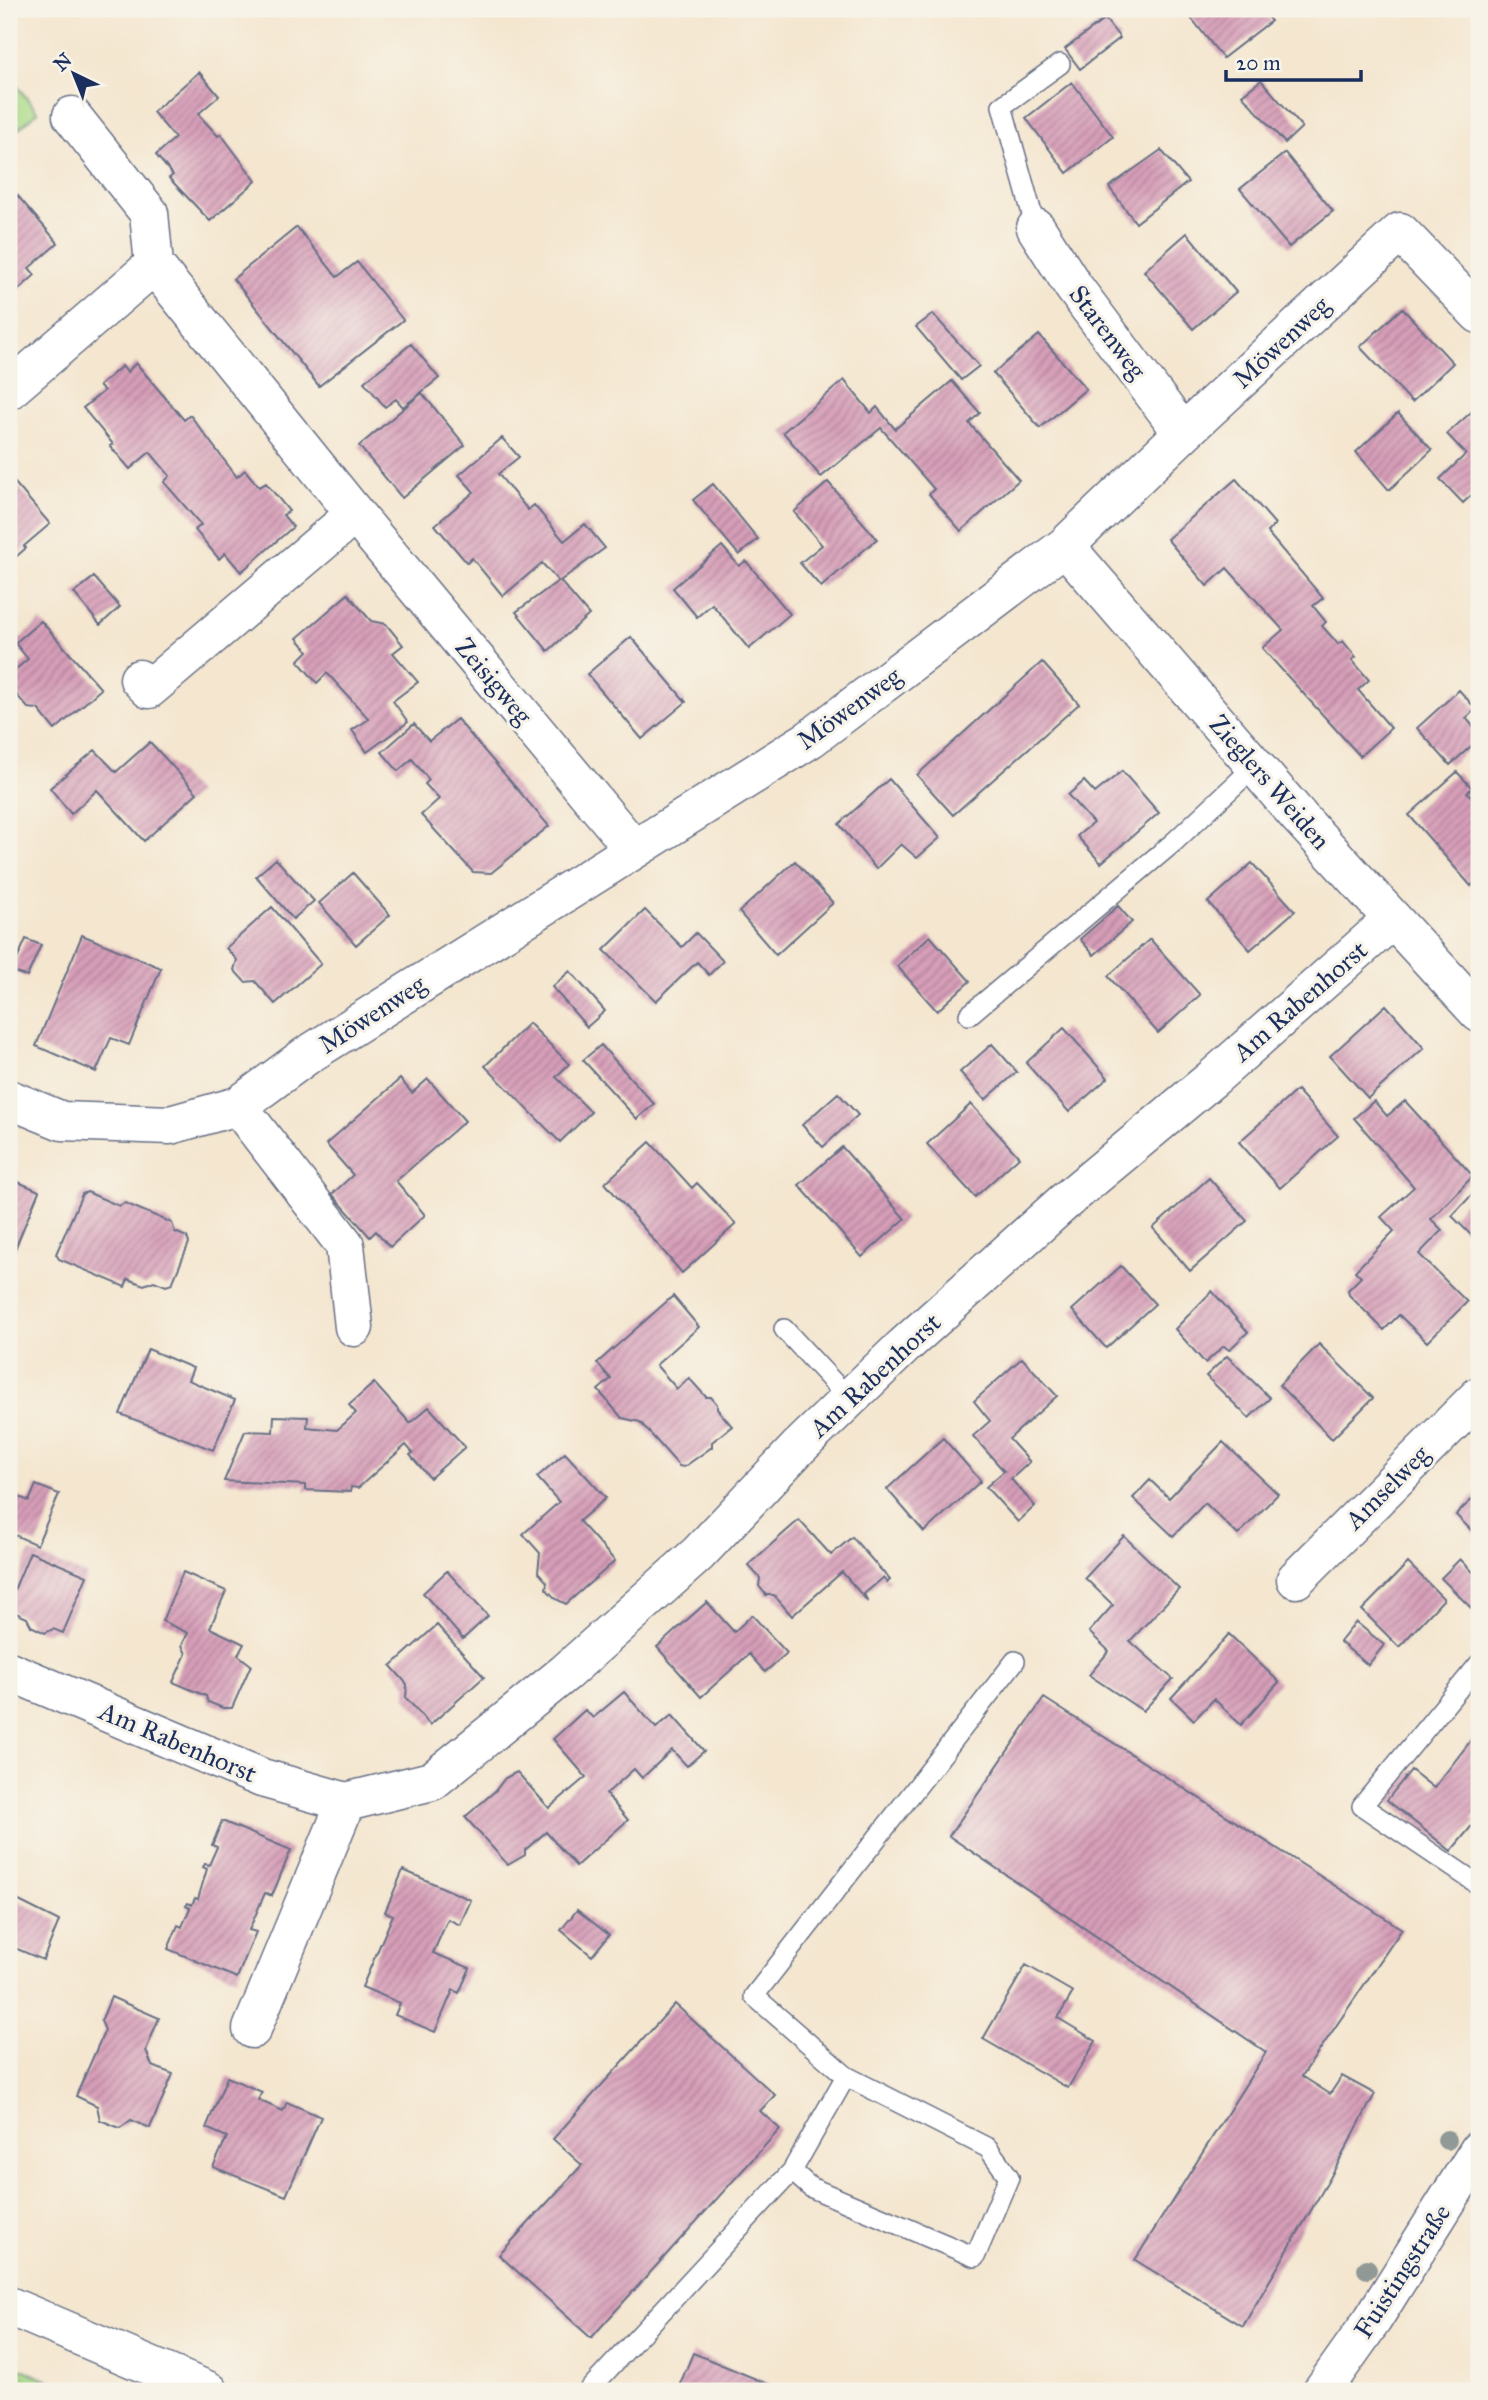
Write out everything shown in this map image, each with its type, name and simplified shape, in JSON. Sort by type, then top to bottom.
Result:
[{"type":"street","points":[[9,390],[154,265],[149,213],[72,116]]},
{"type":"street","name":"Starenweg","points":[[1037,228],[1073,286],[1183,433]]},
{"type":"street","name":"Möwenweg","points":[[9,1100],[62,1121],[170,1125],[239,1106],[306,1056],[810,739],[1065,546],[1400,232],[1479,314]]},
{"type":"street","name":"Zeisigweg","points":[[154,265],[355,514],[633,848]]},
{"type":"street","points":[[139,679],[149,689],[355,514]]},
{"type":"street","name":"Zieglers Weiden","points":[[1065,546],[1255,766],[1479,1013]]},
{"type":"street","name":"Am Rabenhorst","points":[[10,1676],[262,1778],[346,1802],[432,1781],[565,1673],[698,1554],[848,1398],[1064,1202],[1213,1078],[1392,920]]},
{"type":"street","points":[[239,1106],[345,1245],[354,1327]]},
{"type":"street","name":"Amselweg","points":[[1296,1579],[1479,1396]]},
{"type":"street","points":[[251,2029],[346,1802]]},
{"type":"street","name":"Fuistingstraße","points":[[1322,2391],[1373,2319],[1479,2150]]},
{"type":"street","points":[[9,2306],[209,2391]]},
{"type":"lane","points":[[1037,228],[1002,106],[1060,64]]},
{"type":"lane","points":[[969,1015],[1174,842],[1255,766]]},
{"type":"lane","points":[[784,1329],[848,1398]]},
{"type":"lane","points":[[792,2171],[810,2187],[975,2257],[1009,2177],[988,2148],[846,2076],[754,1996],[1015,1661]]},
{"type":"lane","points":[[1479,1664],[1362,1806],[1479,1885]]},
{"type":"lane","points":[[588,2391],[792,2171],[846,2076]]},
{"type":"green space","points":[[9,76],[38,112],[9,137]]},
{"type":"green space","points":[[9,2363],[71,2391],[9,2391]]},
{"type":"building","points":[[1184,9],[1261,9],[1271,21],[1223,58]]},
{"type":"building","points":[[1105,19],[1120,38],[1080,69],[1065,49]]},
{"type":"building","points":[[199,72],[219,96],[198,114],[218,136],[221,134],[256,181],[210,221],[169,178],[173,175],[156,155],[175,138],[153,112]]},
{"type":"building","points":[[1261,80],[1302,127],[1285,143],[1242,95]]},
{"type":"building","points":[[1072,82],[1113,137],[1067,173],[1026,118]]},
{"type":"building","points":[[1161,150],[1188,182],[1136,223],[1109,187]]},
{"type":"building","points":[[1285,153],[1333,211],[1289,247],[1240,189]]},
{"type":"building","points":[[17,195],[58,243],[29,268],[35,275],[15,293],[9,285],[9,203]]},
{"type":"building","points":[[297,227],[337,277],[357,262],[403,320],[319,386],[233,279]]},
{"type":"building","points":[[1187,233],[1236,292],[1193,329],[1144,271]]},
{"type":"building","points":[[1402,308],[1453,363],[1412,402],[1360,347]]},
{"type":"building","points":[[933,314],[979,366],[961,380],[916,327]]},
{"type":"building","points":[[1039,335],[1086,389],[1040,428],[993,373]]},
{"type":"building","points":[[411,344],[439,378],[403,407],[396,399],[385,407],[364,382]]},
{"type":"building","points":[[136,363],[184,420],[190,415],[237,477],[245,470],[259,487],[266,483],[289,511],[283,515],[293,527],[241,572],[225,553],[219,559],[195,530],[201,525],[164,482],[170,476],[150,452],[130,469],[83,408],[104,391],[99,386],[122,366],[127,372]]},
{"type":"building","points":[[844,380],[871,413],[877,407],[895,429],[952,381],[980,413],[969,423],[1019,480],[961,531],[929,494],[934,489],[881,428],[821,477],[783,432]]},
{"type":"building","points":[[422,393],[465,445],[402,498],[359,446]]},
{"type":"building","points":[[1479,405],[1479,488],[1463,503],[1440,479],[1466,454],[1447,434]]},
{"type":"building","points":[[1398,413],[1432,450],[1389,490],[1356,452]]},
{"type":"building","points":[[502,438],[519,457],[498,474],[528,510],[534,505],[564,541],[585,524],[605,548],[560,581],[589,615],[548,651],[516,612],[558,581],[542,563],[503,596],[472,558],[467,563],[435,525],[474,492],[459,475]]},
{"type":"building","points":[[9,476],[50,524],[9,563]]},
{"type":"building","points":[[1236,479],[1275,524],[1267,532],[1323,598],[1313,606],[1326,622],[1322,626],[1338,644],[1343,641],[1356,657],[1352,660],[1369,680],[1358,690],[1391,728],[1360,756],[1262,648],[1283,630],[1227,568],[1207,586],[1167,539]]},
{"type":"building","points":[[828,482],[877,539],[821,587],[800,563],[822,545],[794,512]]},
{"type":"building","points":[[713,484],[758,539],[739,555],[693,500]]},
{"type":"building","points":[[722,546],[739,566],[746,561],[790,614],[749,649],[712,604],[697,617],[673,588]]},
{"type":"building","points":[[94,577],[120,607],[100,625],[74,593]]},
{"type":"building","points":[[348,594],[371,621],[386,624],[403,645],[393,653],[418,682],[393,701],[408,722],[367,752],[352,730],[369,719],[327,673],[317,683],[298,661],[308,651],[297,638]]},
{"type":"building","points":[[41,621],[101,689],[55,730],[38,709],[28,708],[9,686],[9,675],[28,659],[15,643]]},
{"type":"building","points":[[631,637],[686,702],[642,739],[587,674]]},
{"type":"building","points":[[1042,662],[1079,704],[953,815],[917,775]]},
{"type":"building","points":[[1459,690],[1476,709],[1466,718],[1479,733],[1479,739],[1450,765],[1417,728]]},
{"type":"building","points":[[457,719],[549,826],[491,873],[473,872],[421,815],[439,799],[425,784],[429,780],[412,759],[398,771],[382,752],[414,724],[429,741]]},
{"type":"building","points":[[150,742],[197,793],[144,841],[97,790],[71,814],[50,788],[95,750],[116,772]]},
{"type":"building","points":[[1122,771],[1159,813],[1101,863],[1077,836],[1093,823],[1068,795],[1084,781],[1095,793]]},
{"type":"building","points":[[1457,772],[1472,788],[1467,792],[1479,805],[1479,879],[1471,886],[1409,815]]},
{"type":"building","points":[[889,779],[940,838],[917,858],[901,844],[876,869],[839,824]]},
{"type":"building","points":[[276,859],[314,901],[293,919],[256,876]]},
{"type":"building","points":[[795,861],[833,903],[776,955],[739,912]]},
{"type":"building","points":[[1252,863],[1295,911],[1250,950],[1208,902]]},
{"type":"building","points":[[353,873],[390,915],[356,945],[319,903]]},
{"type":"building","points":[[1118,906],[1132,922],[1094,955],[1080,939]]},
{"type":"building","points":[[272,907],[321,964],[275,1004],[255,981],[245,982],[234,970],[237,960],[226,948]]},
{"type":"building","points":[[645,910],[682,947],[696,933],[723,961],[709,975],[697,962],[656,1001],[604,950]]},
{"type":"building","points":[[82,935],[161,968],[129,1045],[111,1038],[96,1072],[36,1046]]},
{"type":"building","points":[[930,936],[970,981],[937,1011],[897,966]]},
{"type":"building","points":[[26,939],[41,945],[27,977],[12,971]]},
{"type":"building","points":[[1150,939],[1200,995],[1158,1033],[1108,976]]},
{"type":"building","points":[[570,971],[605,1011],[587,1027],[552,987]]},
{"type":"building","points":[[1386,1005],[1424,1048],[1368,1098],[1330,1056]]},
{"type":"building","points":[[529,1023],[569,1064],[556,1077],[591,1112],[560,1142],[485,1066]]},
{"type":"building","points":[[1064,1028],[1108,1078],[1069,1112],[1026,1063]]},
{"type":"building","points":[[992,1044],[1017,1072],[985,1100],[960,1072]]},
{"type":"building","points":[[601,1045],[654,1104],[637,1119],[583,1060]]},
{"type":"building","points":[[400,1079],[412,1093],[428,1079],[465,1121],[396,1181],[425,1215],[390,1247],[376,1231],[370,1237],[332,1194],[353,1175],[326,1144]]},
{"type":"building","points":[[1297,1090],[1338,1136],[1280,1188],[1239,1142]]},
{"type":"building","points":[[838,1093],[858,1115],[823,1147],[802,1125]]},
{"type":"building","points":[[1374,1101],[1387,1116],[1405,1101],[1473,1176],[1431,1219],[1442,1230],[1419,1254],[1467,1302],[1427,1342],[1399,1315],[1384,1330],[1349,1295],[1348,1290],[1361,1277],[1355,1271],[1394,1231],[1381,1217],[1414,1187],[1354,1118]]},
{"type":"building","points":[[971,1104],[1019,1157],[975,1197],[927,1144]]},
{"type":"building","points":[[650,1142],[692,1188],[697,1183],[736,1224],[682,1273],[605,1183]]},
{"type":"building","points":[[842,1147],[905,1219],[862,1257],[799,1185]]},
{"type":"building","points":[[9,1178],[39,1191],[12,1256],[9,1254]]},
{"type":"building","points":[[1209,1178],[1247,1221],[1190,1271],[1153,1228]]},
{"type":"building","points":[[1479,1187],[1479,1240],[1478,1242],[1452,1216]]},
{"type":"building","points":[[87,1192],[119,1206],[125,1203],[172,1223],[175,1232],[187,1237],[189,1243],[172,1284],[166,1286],[154,1281],[144,1285],[128,1279],[125,1287],[59,1259],[56,1254],[82,1194]]},
{"type":"building","points":[[1121,1266],[1155,1304],[1106,1348],[1072,1310]]},
{"type":"building","points":[[1212,1291],[1248,1332],[1229,1350],[1224,1346],[1205,1363],[1175,1329]]},
{"type":"building","points":[[673,1296],[699,1327],[656,1365],[677,1389],[689,1378],[706,1397],[711,1397],[717,1404],[717,1409],[732,1426],[712,1442],[712,1447],[684,1467],[679,1466],[640,1422],[622,1418],[598,1390],[611,1379],[597,1363]]},
{"type":"building","points":[[1319,1344],[1373,1398],[1332,1439],[1279,1385]]},
{"type":"building","points":[[148,1349],[193,1368],[188,1380],[235,1400],[213,1450],[120,1414]]},
{"type":"building","points":[[1227,1356],[1270,1398],[1249,1418],[1206,1376]]},
{"type":"building","points":[[1022,1358],[1057,1396],[1009,1439],[1030,1462],[1011,1479],[1035,1506],[1018,1522],[986,1487],[1004,1471],[973,1436],[990,1421],[974,1401]]},
{"type":"building","points":[[374,1383],[410,1423],[429,1407],[465,1447],[430,1478],[410,1455],[413,1453],[406,1445],[358,1488],[351,1487],[350,1492],[305,1490],[305,1485],[224,1481],[245,1431],[273,1432],[274,1416],[308,1417],[307,1427],[337,1430],[356,1413],[349,1405]]},
{"type":"building","points":[[943,1438],[981,1481],[924,1532],[887,1489]]},
{"type":"building","points":[[1223,1442],[1278,1494],[1238,1535],[1205,1503],[1173,1536],[1133,1498],[1150,1480],[1169,1498]]},
{"type":"building","points":[[565,1453],[606,1498],[579,1521],[615,1561],[566,1604],[546,1589],[547,1582],[538,1572],[540,1553],[523,1534],[559,1502],[537,1477]]},
{"type":"building","points":[[36,1485],[59,1494],[37,1545],[15,1535],[9,1549],[9,1493],[29,1501]]},
{"type":"building","points":[[1479,1492],[1479,1538],[1456,1515]]},
{"type":"building","points":[[799,1520],[831,1555],[852,1537],[890,1580],[887,1583],[883,1578],[864,1594],[868,1602],[842,1572],[792,1616],[774,1595],[766,1595],[759,1586],[760,1578],[748,1565]]},
{"type":"building","points":[[1124,1536],[1179,1589],[1130,1641],[1173,1679],[1143,1711],[1089,1675],[1109,1651],[1089,1632],[1113,1605],[1085,1578]]},
{"type":"building","points":[[30,1552],[87,1576],[63,1633],[53,1629],[45,1633],[31,1626],[27,1618],[9,1610],[9,1602]]},
{"type":"building","points":[[1460,1559],[1479,1578],[1477,1614],[1441,1578]]},
{"type":"building","points":[[1408,1563],[1444,1599],[1399,1647],[1362,1610]]},
{"type":"building","points":[[447,1571],[488,1616],[463,1639],[423,1593]]},
{"type":"building","points":[[183,1572],[226,1591],[210,1628],[244,1644],[238,1655],[251,1665],[232,1708],[223,1708],[208,1702],[206,1696],[173,1682],[186,1654],[182,1645],[188,1633],[162,1621]]},
{"type":"building","points":[[707,1602],[734,1632],[752,1615],[787,1653],[765,1672],[749,1654],[701,1697],[657,1647]]},
{"type":"building","points":[[1356,1622],[1384,1645],[1368,1665],[1340,1642]]},
{"type":"building","points":[[437,1625],[484,1677],[430,1725],[406,1698],[407,1684],[391,1666]]},
{"type":"building","points":[[1229,1634],[1279,1682],[1241,1725],[1214,1699],[1194,1720],[1171,1698]]},
{"type":"building","points":[[624,1692],[656,1728],[672,1715],[704,1751],[687,1766],[672,1750],[642,1778],[634,1769],[606,1794],[628,1820],[576,1866],[546,1832],[525,1850],[525,1855],[508,1865],[465,1817],[495,1791],[505,1778],[517,1772],[549,1808],[586,1777],[553,1739],[585,1710],[593,1718]]},
{"type":"building","points":[[1044,1698],[1402,1929],[1302,2076],[1330,2094],[1342,2076],[1375,2094],[1330,2178],[1243,2326],[1135,2260],[1266,2052],[949,1836]]},
{"type":"building","points":[[1479,1730],[1479,1810],[1472,1819],[1475,1822],[1451,1851],[1387,1800],[1411,1770],[1434,1788]]},
{"type":"building","points":[[222,1821],[291,1850],[272,1896],[265,1893],[249,1930],[256,1932],[237,1978],[168,1949],[178,1925],[182,1927],[190,1908],[186,1906],[188,1903],[192,1905],[195,1898],[198,1899],[207,1869],[203,1867],[205,1864],[209,1865],[217,1847],[212,1845]]},
{"type":"building","points":[[403,1870],[471,1900],[460,1925],[448,1919],[433,1953],[470,1968],[459,1993],[453,1990],[435,2032],[395,2015],[400,2003],[362,1987],[393,1915],[385,1912]]},
{"type":"building","points":[[9,1896],[59,1921],[43,1960],[15,1948],[9,1963]]},
{"type":"building","points":[[577,1910],[609,1935],[592,1956],[561,1930]]},
{"type":"building","points":[[1026,1965],[1073,1992],[1058,2018],[1096,2041],[1068,2088],[983,2039]]},
{"type":"building","points":[[111,1997],[159,2018],[146,2050],[152,2066],[173,2074],[150,2128],[131,2120],[120,2128],[100,2120],[97,2106],[76,2096],[105,2030],[101,2021]]},
{"type":"building","points":[[675,2004],[775,2095],[760,2111],[780,2129],[591,2338],[499,2255],[582,2165],[553,2139]]},
{"type":"building","points":[[227,2077],[262,2092],[258,2100],[283,2111],[287,2102],[321,2117],[286,2196],[213,2167],[227,2137],[206,2128]]},
{"type":"building","points":[[693,2353],[785,2391],[677,2391]]}]
